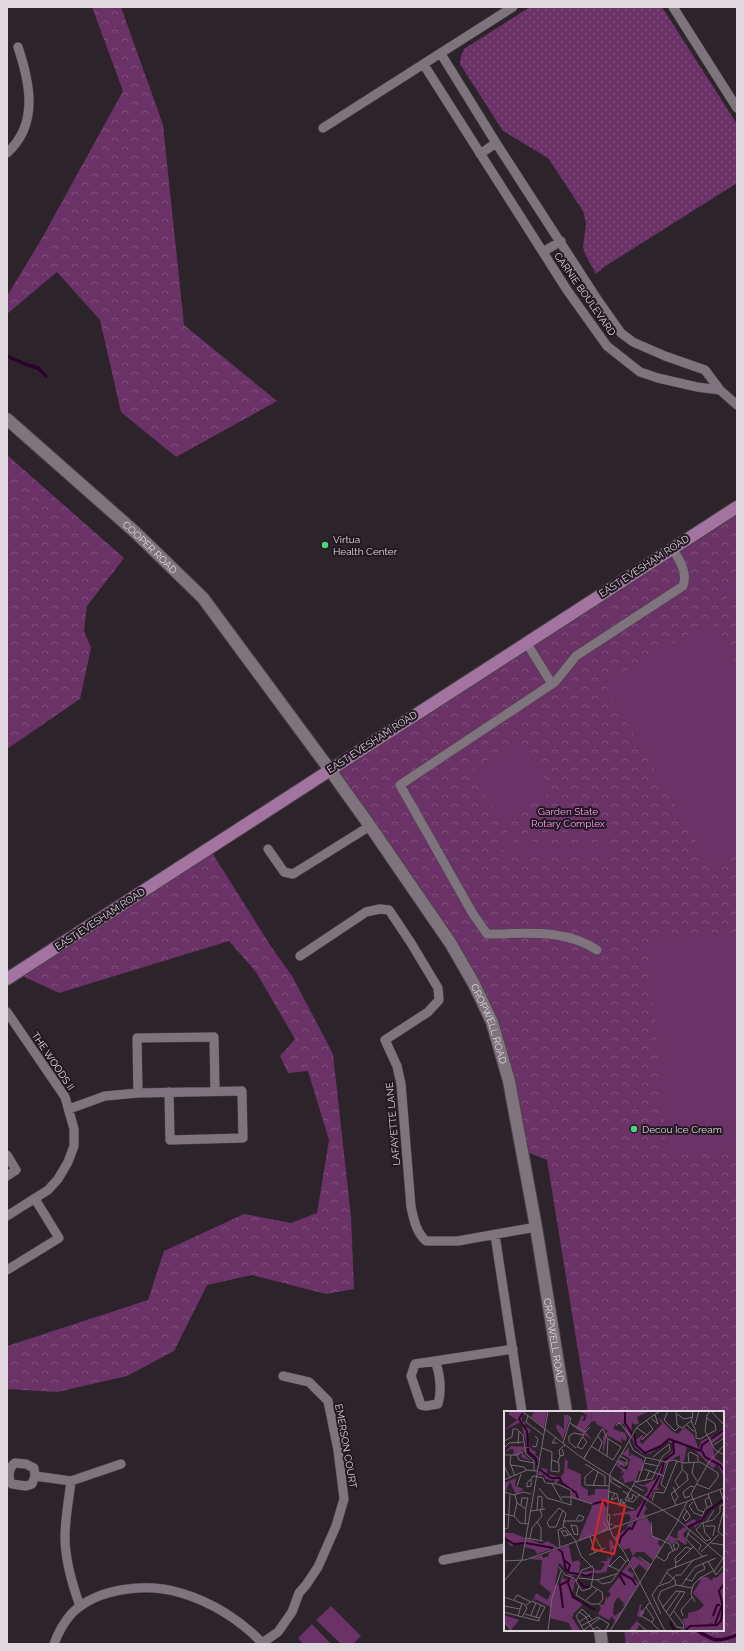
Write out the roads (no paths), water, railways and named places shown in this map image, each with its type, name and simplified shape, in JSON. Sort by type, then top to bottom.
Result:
[{"type":"main road","name":"EAST EVESHAM ROAD","points":[[7,979],[737,507]]},
{"type":"street","points":[[323,128],[513,7]]},
{"type":"street","points":[[673,7],[737,108]]},
{"type":"street","points":[[7,153],[18,141],[28,116],[30,102],[25,69],[18,47]]},
{"type":"street","name":"CARNIE BOULEVARD","points":[[441,54],[496,143],[561,241],[597,299],[621,333],[633,342],[705,370],[720,390],[737,405]]},
{"type":"street","name":"CARNIE BOULEVARD","points":[[424,65],[543,252],[607,346],[640,372],[658,378],[697,387],[720,390]]},
{"type":"street","points":[[480,154],[496,143]]},
{"type":"street","name":"CARNIE BOULEVARD","points":[[543,252],[561,241]]},
{"type":"street","name":"COOPER ROAD","points":[[7,419],[135,532],[203,598],[273,693]]},
{"type":"street","points":[[597,950],[587,943],[565,936],[547,934],[487,934],[473,914],[400,785],[552,684],[576,656],[683,586],[686,580],[682,563],[672,548]]},
{"type":"street","points":[[526,642],[552,684]]},
{"type":"street","name":"CROPWELL ROAD","points":[[273,693],[370,826],[451,944],[474,984],[492,1022],[509,1081],[536,1227],[566,1411]]},
{"type":"street","points":[[268,849],[284,872],[293,874],[370,826]]},
{"type":"street","name":"LAFAYETTE LANE","points":[[300,956],[366,912],[380,909],[389,910],[438,988],[439,1000],[428,1012],[385,1040],[397,1066],[401,1084],[411,1207],[415,1225],[421,1236],[426,1241],[458,1241],[536,1227]]},
{"type":"street","name":"THE WOODS II","points":[[7,1012],[65,1097],[74,1129],[74,1146],[68,1162],[58,1178],[48,1190],[7,1216]]},
{"type":"street","points":[[138,1093],[137,1038],[214,1037],[215,1092]]},
{"type":"street","points":[[69,1109],[105,1096],[138,1093],[169,1092],[215,1092],[242,1091],[243,1138],[170,1140],[169,1092]]},
{"type":"street","points":[[7,1155],[16,1170],[7,1176]]},
{"type":"street","points":[[7,1270],[59,1238],[34,1199]]},
{"type":"street","points":[[495,1235],[522,1411]]},
{"type":"street","points":[[435,1361],[438,1369],[440,1396],[438,1404],[426,1406],[421,1405],[411,1376],[415,1364],[513,1349]]},
{"type":"street","name":"EMERSON COURT","points":[[263,1644],[278,1632],[292,1612],[299,1593],[318,1567],[336,1526],[344,1499],[338,1450],[328,1401],[309,1382],[283,1376]]},
{"type":"street","points":[[35,1476],[71,1481],[121,1464]]},
{"type":"street","points":[[71,1481],[65,1525],[66,1553],[72,1584],[80,1606]]},
{"type":"street","points":[[444,1560],[504,1548]]},
{"type":"street","points":[[54,1644],[58,1632],[71,1614],[80,1606],[100,1596],[128,1589],[152,1588],[181,1593],[212,1605],[243,1626],[263,1644]]},
{"type":"street","points":[[600,1631],[602,1644]]},
{"type":"waterway","points":[[7,356],[38,368],[46,376]]},
{"type":"waterway","points":[[698,1631],[707,1637],[716,1640],[737,1635]]},
{"type":"place","name":"Virtua Health Center","points":[[325,545]]},
{"type":"place","name":"Decou Ice Cream","points":[[634,1129]]},
{"type":"park label","name":"Garden State Rotary Complex","points":[[568,816]]}]
